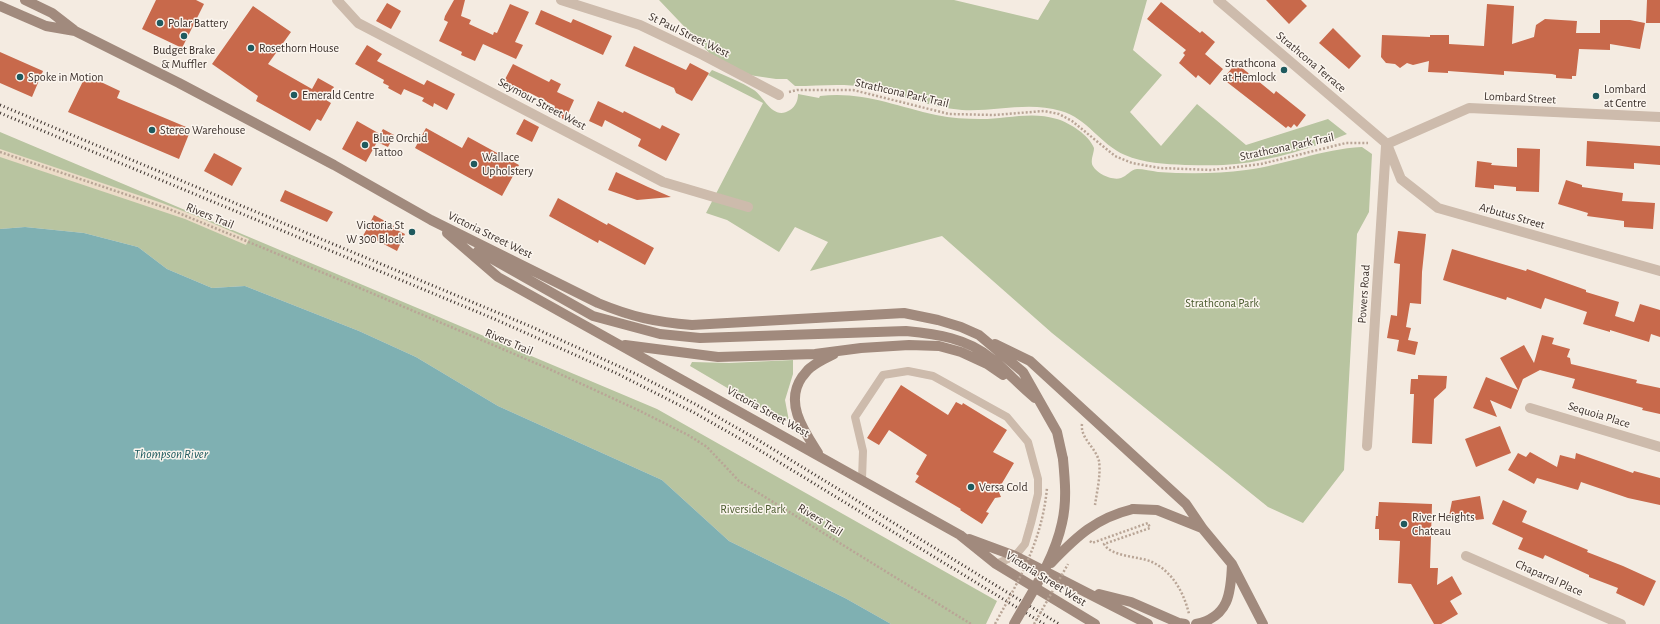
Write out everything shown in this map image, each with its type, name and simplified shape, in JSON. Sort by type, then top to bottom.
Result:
[{"type":"main road","points":[[24,0],[52,13],[75,31]]},
{"type":"main road","name":"Victoria Street West","points":[[0,6],[46,26],[75,31],[179,83],[334,165],[431,220],[598,303],[626,315],[662,323],[692,325],[904,313],[962,327],[979,335],[1030,360],[1186,504],[1232,564],[1263,624]]},
{"type":"main road","name":"Victoria Street West","points":[[431,220],[498,276],[960,535],[996,564],[1095,624]]},
{"type":"main road","points":[[450,236],[593,316],[660,334],[700,338],[906,331],[940,334],[967,343],[992,358],[1042,405]]},
{"type":"main road","name":"Victoria Street West","points":[[979,335],[1023,372],[1057,432],[1063,459],[1066,485],[1062,523],[1057,542],[1046,567]]},
{"type":"main road","points":[[619,344],[718,357],[814,354],[902,345],[939,346],[961,352],[987,364],[1025,390]]},
{"type":"main road","points":[[819,455],[802,428],[796,412],[794,396],[797,384],[809,368],[839,351]]},
{"type":"main road","points":[[1014,624],[1046,567],[1068,545],[1098,521],[1116,513],[1133,509],[1156,510],[1203,528]]},
{"type":"main road","points":[[960,535],[1015,556],[1148,624]]},
{"type":"main road","points":[[1082,590],[1131,602],[1179,623],[1205,622],[1215,616],[1226,604],[1231,588],[1232,564]]},
{"type":"street","name":"Seymour Street West","points":[[337,0],[358,23],[663,182],[748,207]]},
{"type":"street","name":"St Paul Street West","points":[[561,0],[640,25],[703,55],[779,95]]},
{"type":"street","name":"Strathcona Terrace","points":[[1222,1],[1387,144]]},
{"type":"street","name":"Lombard Street","points":[[1387,144],[1469,108],[1660,117]]},
{"type":"street","name":"Arbutus Street","points":[[1387,144],[1401,179],[1438,208],[1660,271]]},
{"type":"street","name":"Powers Road","points":[[1367,446],[1387,144]]},
{"type":"street","name":"Sequoia Place","points":[[1530,408],[1660,447]]},
{"type":"street","name":"Chaparral Place","points":[[1466,556],[1621,624]]},
{"type":"lane","points":[[862,480],[864,451],[855,417],[884,375],[908,371],[933,376],[1006,417],[1028,442],[1036,466],[1038,494],[1025,544],[1015,556],[996,564]]},
{"type":"path","name":"Strathcona Park Trail","points":[[779,95],[797,90],[853,90],[949,114],[994,115],[1044,111],[1059,114],[1072,121],[1115,156],[1132,163],[1160,168],[1212,170],[1261,164],[1346,143],[1387,144]]},
{"type":"path","name":"Rivers Trail","points":[[0,152],[169,209],[547,368],[638,410],[688,435],[707,447],[739,481],[971,624]]},
{"type":"path","points":[[1090,415],[1083,422],[1082,430],[1098,458],[1099,472],[1095,505]]},
{"type":"path","points":[[995,624],[1035,546],[1044,513],[1047,488]]},
{"type":"path","points":[[1085,542],[1088,539],[1092,543],[1148,523],[1150,528],[1104,544],[1109,551],[1145,560],[1164,570],[1183,594],[1190,622]]},
{"type":"path","points":[[1034,624],[1070,560]]},
{"type":"green space","points":[[659,0],[954,0],[1038,20],[1050,0],[1147,0],[1133,50],[1162,75],[1130,112],[1161,146],[1197,104],[1246,145],[1328,119],[1347,134],[1293,153],[1264,160],[1230,165],[1154,163],[1132,158],[1116,151],[1079,119],[1070,114],[1049,108],[1024,107],[987,110],[962,110],[925,103],[865,87],[839,85],[795,86],[787,79],[749,75],[717,61]]},
{"type":"green space","name":"Strathcona Park","points":[[712,70],[754,90],[774,111],[779,113],[784,113],[794,107],[798,94],[819,98],[820,96],[835,95],[864,97],[953,118],[990,119],[1029,115],[1057,119],[1068,123],[1084,134],[1092,143],[1094,148],[1092,164],[1094,167],[1104,176],[1117,179],[1137,169],[1158,172],[1191,173],[1246,170],[1275,165],[1347,148],[1362,147],[1372,154],[1369,212],[1357,234],[1344,470],[1303,523],[1268,507],[1052,333],[942,236],[810,271],[828,242],[795,227],[779,252],[727,220],[706,213],[763,103],[708,75]]},
{"type":"green space","name":"Riverside Park","points":[[0,132],[657,409],[997,601],[986,624],[891,624],[845,598],[729,541],[662,480],[498,406],[416,357],[359,331],[245,286],[212,288],[167,269],[138,247],[84,233],[25,227],[0,229]]},
{"type":"green space","points":[[793,360],[793,374],[785,400],[789,421],[785,422],[690,366],[692,362],[729,363]]},
{"type":"shaded area","points":[[0,149],[162,203],[249,239],[246,245],[185,219],[0,157]]},
{"type":"water","name":"Thompson River","points":[[25,227],[84,233],[138,247],[167,269],[212,288],[245,286],[359,331],[416,357],[498,406],[662,480],[729,541],[845,598],[891,624],[0,624],[0,229]]},
{"type":"building","points":[[156,0],[196,0],[204,4],[182,48],[142,29]]},
{"type":"building","points":[[454,0],[465,0],[461,16],[471,20],[469,24],[493,35],[494,32],[497,33],[510,4],[529,12],[515,42],[523,45],[516,59],[483,44],[475,61],[461,55],[462,52],[439,41],[448,22],[444,20],[445,16]]},
{"type":"building","points":[[1266,0],[1301,0],[1307,6],[1289,24]]},
{"type":"building","points":[[1647,0],[1660,0],[1660,23],[1646,23]]},
{"type":"building","points":[[1161,2],[1200,33],[1202,31],[1215,42],[1205,54],[1223,69],[1210,85],[1198,75],[1196,78],[1179,63],[1185,55],[1183,53],[1186,50],[1147,19]]},
{"type":"building","points":[[387,3],[401,11],[391,29],[376,21]]},
{"type":"building","points":[[1487,4],[1514,6],[1512,44],[1534,37],[1536,25],[1545,19],[1577,21],[1576,33],[1600,33],[1600,20],[1630,20],[1645,23],[1640,49],[1610,44],[1610,50],[1579,49],[1576,76],[1572,76],[1572,79],[1556,78],[1556,75],[1552,74],[1504,71],[1504,75],[1448,71],[1448,73],[1428,72],[1429,61],[1413,65],[1407,63],[1400,68],[1395,64],[1386,63],[1381,57],[1382,35],[1430,37],[1430,35],[1449,35],[1449,44],[1484,46]]},
{"type":"building","points":[[253,6],[291,32],[268,64],[312,89],[318,78],[334,87],[326,100],[331,103],[321,121],[317,119],[310,131],[256,101],[258,96],[212,64]]},
{"type":"building","points":[[541,10],[571,23],[573,19],[612,36],[603,55],[535,24]]},
{"type":"building","points":[[1333,28],[1361,56],[1349,69],[1319,43]]},
{"type":"building","points":[[367,45],[382,54],[377,61],[424,85],[427,80],[455,94],[447,110],[434,103],[433,107],[422,101],[424,98],[404,89],[401,95],[388,88],[389,86],[383,83],[384,80],[355,64]]},
{"type":"building","points":[[634,46],[686,70],[690,63],[709,73],[692,101],[676,93],[674,88],[625,66]]},
{"type":"building","name":"Spoke in Motion","points":[[0,52],[43,71],[32,97],[0,83]]},
{"type":"building","points":[[1236,63],[1274,94],[1276,91],[1306,115],[1297,127],[1294,124],[1291,128],[1288,126],[1286,128],[1223,79]]},
{"type":"building","points":[[513,64],[549,82],[551,79],[561,84],[557,92],[574,100],[565,120],[552,113],[555,106],[528,92],[525,96],[502,85]]},
{"type":"building","points":[[86,75],[120,91],[117,98],[191,129],[179,159],[68,112]]},
{"type":"building","points":[[598,101],[623,113],[624,111],[660,129],[662,125],[680,134],[666,161],[638,146],[641,139],[605,120],[602,127],[589,121]]},
{"type":"building","points":[[524,119],[539,127],[532,142],[516,134]]},
{"type":"building","points":[[357,121],[380,134],[383,129],[394,135],[388,147],[377,142],[366,162],[342,149]]},
{"type":"building","points":[[426,128],[462,148],[468,137],[519,165],[502,196],[415,148]]},
{"type":"building","points":[[1587,141],[1660,146],[1660,165],[1634,163],[1634,169],[1586,166]]},
{"type":"building","points":[[1517,148],[1540,149],[1539,192],[1516,191],[1516,187],[1494,185],[1494,189],[1475,187],[1477,161],[1492,163],[1491,165],[1517,167]]},
{"type":"building","points":[[214,153],[242,168],[232,186],[204,171]]},
{"type":"building","points":[[616,172],[671,197],[637,200],[608,190]]},
{"type":"building","points":[[1566,180],[1582,185],[1582,187],[1623,193],[1622,201],[1655,203],[1653,229],[1624,227],[1624,221],[1587,216],[1588,213],[1558,204]]},
{"type":"building","points":[[285,190],[333,212],[327,222],[280,201]]},
{"type":"building","points":[[558,198],[607,225],[608,223],[654,248],[645,265],[599,240],[598,243],[549,216]]},
{"type":"building","points":[[374,215],[405,234],[397,251],[376,240],[375,242],[363,236]]},
{"type":"building","points":[[1398,231],[1426,234],[1422,272],[1421,304],[1410,303],[1406,327],[1411,328],[1408,340],[1418,342],[1415,355],[1397,351],[1399,340],[1387,338],[1391,315],[1397,316],[1400,264],[1394,263]]},
{"type":"building","points":[[1452,249],[1526,271],[1527,269],[1586,290],[1586,292],[1619,302],[1615,316],[1634,322],[1640,304],[1660,310],[1660,337],[1651,334],[1649,342],[1610,330],[1610,332],[1583,324],[1587,312],[1545,298],[1541,309],[1507,297],[1506,300],[1443,280]]},
{"type":"building","points":[[1542,335],[1554,338],[1552,344],[1570,349],[1567,357],[1570,358],[1571,364],[1637,380],[1636,383],[1660,388],[1660,414],[1642,410],[1643,408],[1572,388],[1575,379],[1540,370],[1523,379],[1511,409],[1490,400],[1497,417],[1473,408],[1486,377],[1518,390],[1500,358],[1524,345],[1534,363]]},
{"type":"building","points":[[1418,375],[1447,376],[1446,388],[1434,399],[1432,444],[1412,443],[1414,394],[1410,394],[1411,379],[1418,379]]},
{"type":"building","points":[[901,385],[948,415],[956,402],[962,405],[963,403],[1007,430],[993,452],[1014,463],[998,490],[1001,497],[995,498],[986,512],[989,513],[982,524],[960,510],[961,509],[915,482],[919,476],[916,474],[927,455],[889,430],[879,445],[867,438]]},
{"type":"building","points":[[1500,426],[1511,453],[1476,467],[1465,439]]},
{"type":"building","points":[[1530,452],[1557,467],[1560,455],[1575,459],[1576,453],[1633,473],[1634,471],[1660,478],[1660,505],[1628,498],[1581,482],[1578,490],[1537,478],[1534,484],[1508,470],[1518,453],[1526,457]]},
{"type":"building","points":[[1480,496],[1484,519],[1476,520],[1474,518],[1469,518],[1448,521],[1452,501]]},
{"type":"building","points":[[1503,500],[1527,511],[1522,522],[1588,550],[1587,552],[1656,581],[1644,606],[1616,593],[1618,588],[1589,577],[1589,575],[1545,555],[1543,559],[1518,549],[1523,538],[1492,524]]},
{"type":"building","points":[[1379,502],[1432,504],[1430,568],[1438,568],[1437,585],[1452,576],[1462,594],[1450,601],[1458,614],[1441,624],[1434,624],[1411,584],[1398,583],[1400,541],[1379,540],[1379,529],[1375,529]]},
{"type":"railway","points":[[0,105],[532,327],[636,374],[695,404],[758,440],[1059,624]]},
{"type":"railway","points":[[0,113],[492,318],[616,373],[693,412],[751,445],[1044,624]]},
{"type":"place","name":"Polar Battery","points":[[160,23]]},
{"type":"place","name":"Budget Brake & Muffler","points":[[184,36]]},
{"type":"place","name":"Rosethorn House","points":[[251,48]]},
{"type":"place","name":"Strathcona at Hemlock","points":[[1284,70]]},
{"type":"place","name":"Spoke in Motion","points":[[20,77]]},
{"type":"place","name":"Emerald Centre","points":[[294,95]]},
{"type":"place","name":"Lombard at Centre","points":[[1596,96]]},
{"type":"place","name":"Stereo Warehouse","points":[[152,130]]},
{"type":"place","name":"Blue Orchid Tattoo","points":[[365,145]]},
{"type":"place","name":"Wallace Upholstery","points":[[474,164]]},
{"type":"place","name":"Victoria St W 300 Block","points":[[412,232]]},
{"type":"place","name":"Versa Cold","points":[[971,487]]},
{"type":"place","name":"River Heights Chateau","points":[[1404,524]]}]
